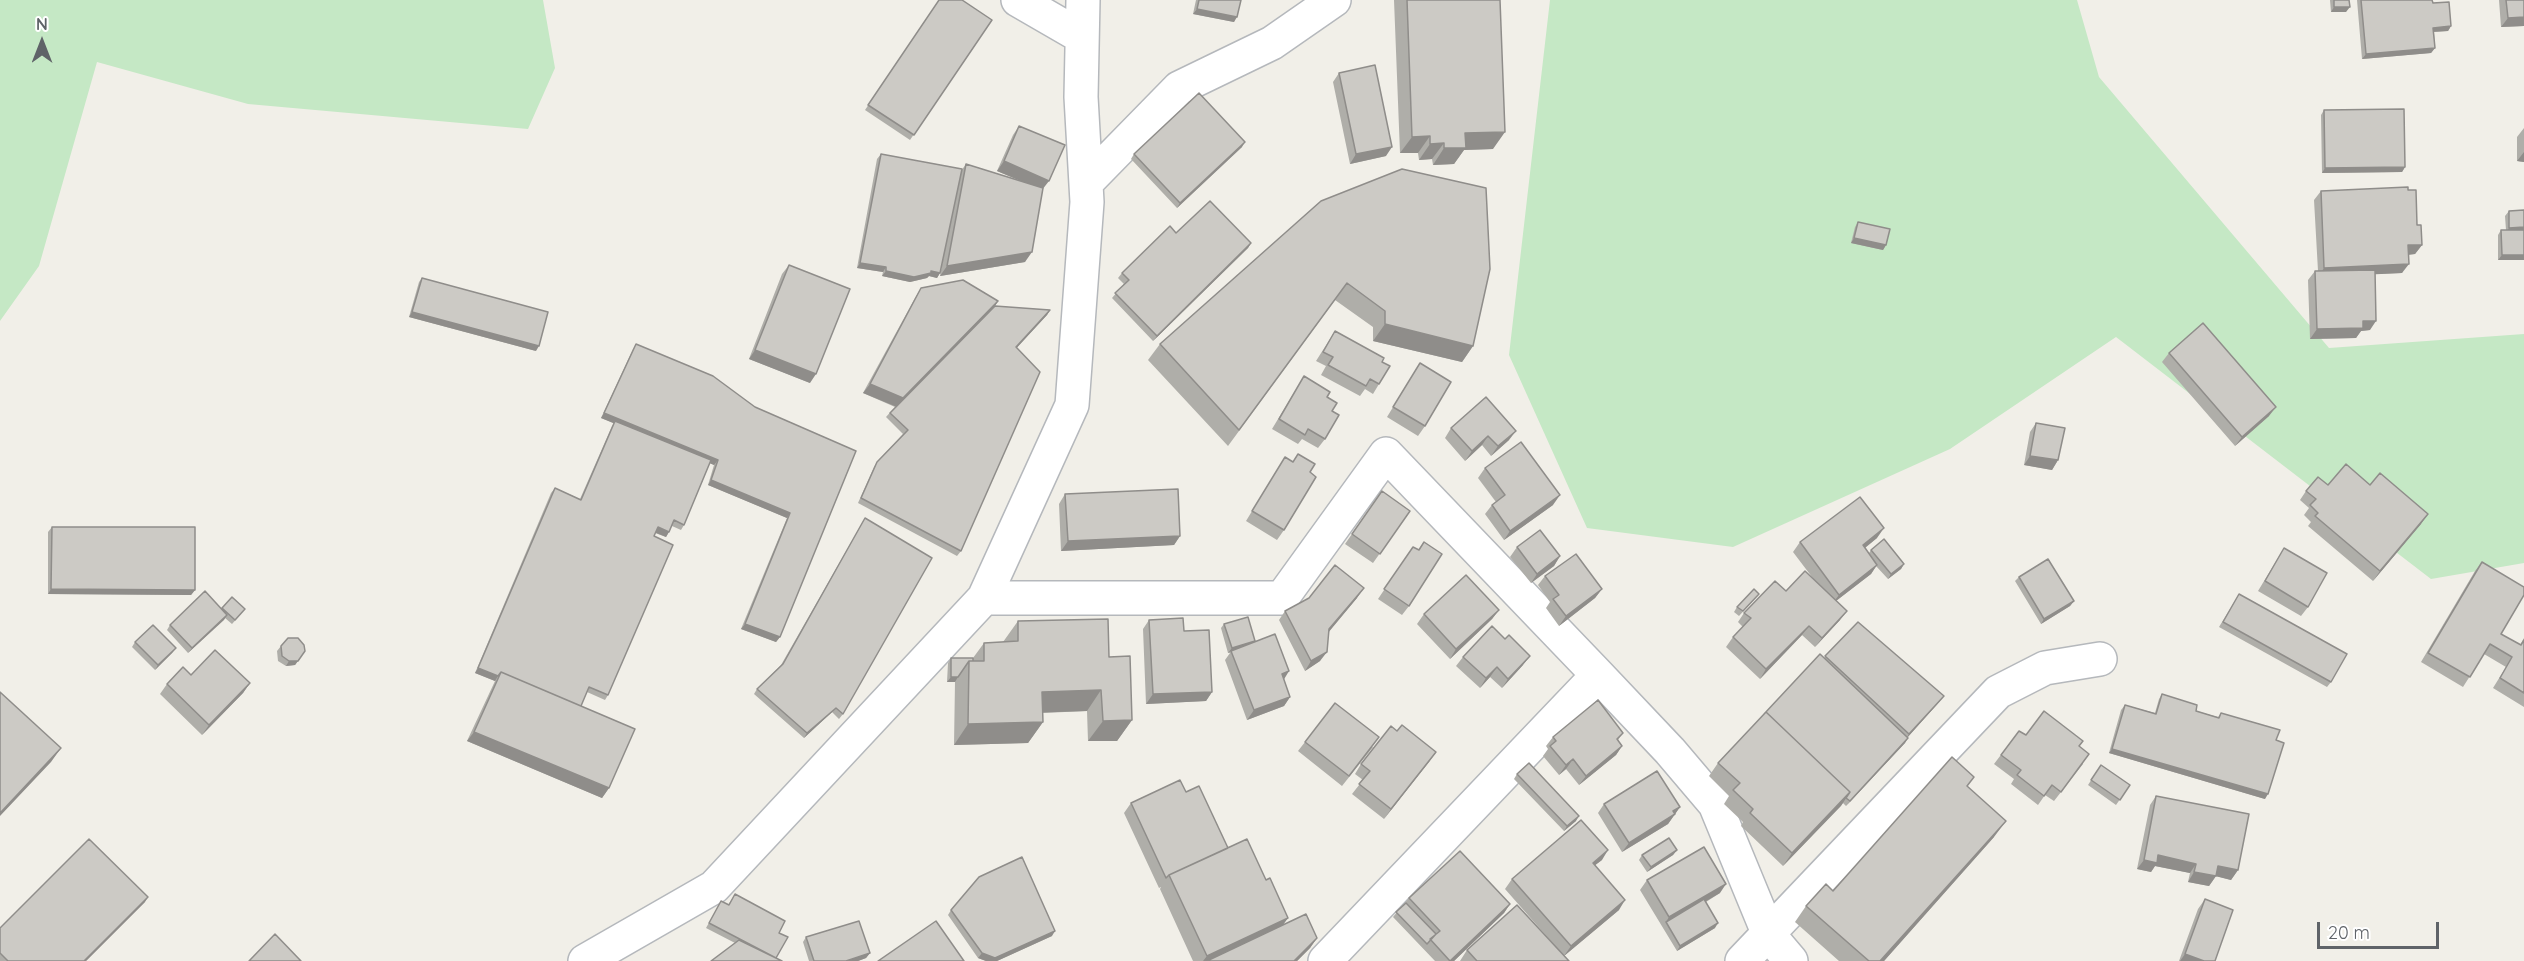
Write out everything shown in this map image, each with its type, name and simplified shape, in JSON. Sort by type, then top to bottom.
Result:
[{"type":"street","points":[[1018,0],[1082,37]]},
{"type":"street","points":[[585,961],[714,887],[984,598],[1072,405],[1088,202],[1081,97],[1083,0]]},
{"type":"street","points":[[1086,183],[1179,88],[1272,43],[1334,0]]},
{"type":"street","points":[[984,598],[1282,598],[1386,454],[1670,751],[1715,804],[1769,935],[1791,961]]},
{"type":"street","points":[[1742,961],[1998,692],[2046,668],[2100,659]]},
{"type":"street","points":[[1325,961],[1598,675]]},
{"type":"green space","points":[[0,0],[543,0],[555,68],[528,129],[248,104],[97,62],[39,266],[0,321]]},
{"type":"green space","points":[[1550,0],[2077,0],[2099,77],[2329,348],[2524,334],[2524,563],[2431,579],[2116,337],[1950,449],[1733,547],[1587,528],[1509,355]]},
{"type":"building","points":[[939,0],[962,0],[992,20],[914,135],[868,105]]},
{"type":"building","points":[[1199,0],[1241,0],[1237,17],[1197,9]]},
{"type":"building","points":[[1407,0],[1500,0],[1505,132],[1465,133],[1466,148],[1444,148],[1444,143],[1430,144],[1430,136],[1412,137]]},
{"type":"building","points":[[2334,0],[2349,0],[2350,7],[2334,7]]},
{"type":"building","points":[[2361,0],[2449,2],[2451,26],[2433,28],[2435,48],[2366,54]]},
{"type":"building","points":[[2506,0],[2524,0],[2524,17],[2508,18]]},
{"type":"building","points":[[1375,65],[1392,147],[1356,154],[1339,73]]},
{"type":"building","points":[[1199,93],[1245,142],[1180,203],[1134,154]]},
{"type":"building","points":[[2404,109],[2405,167],[2325,168],[2324,110]]},
{"type":"building","points":[[1019,126],[1065,145],[1049,181],[1004,161]]},
{"type":"building","points":[[881,154],[962,169],[940,273],[931,271],[931,273],[914,277],[886,271],[886,267],[860,263]]},
{"type":"building","points":[[966,164],[1043,188],[1032,252],[947,266]]},
{"type":"building","points":[[1402,169],[1486,188],[1490,269],[1473,346],[1385,324],[1385,311],[1347,283],[1239,430],[1160,344],[1321,201]]},
{"type":"building","points":[[2408,187],[2408,190],[2416,190],[2417,225],[2421,225],[2422,245],[2408,245],[2409,264],[2324,268],[2321,191]]},
{"type":"building","points":[[1210,201],[1251,243],[1157,336],[1115,293],[1129,280],[1122,273],[1170,226],[1176,233]]},
{"type":"building","points":[[2524,210],[2524,227],[2509,228],[2509,211]]},
{"type":"building","points":[[1858,222],[1890,229],[1886,245],[1854,238]]},
{"type":"building","points":[[2501,230],[2524,230],[2524,255],[2502,255]]},
{"type":"building","points":[[789,265],[850,289],[816,374],[755,350]]},
{"type":"building","points":[[2375,270],[2376,321],[2363,321],[2363,328],[2317,329],[2315,271]]},
{"type":"building","points":[[422,278],[548,312],[539,346],[412,312]]},
{"type":"building","points":[[963,280],[998,301],[903,398],[870,384],[921,288]]},
{"type":"building","points":[[995,306],[1050,310],[1016,347],[1040,372],[961,551],[861,498],[877,462],[908,430],[890,413]]},
{"type":"building","points":[[2203,323],[2276,407],[2242,437],[2169,353]]},
{"type":"building","points":[[1335,331],[1384,358],[1382,362],[1390,366],[1379,384],[1370,379],[1366,386],[1328,365],[1333,357],[1323,352]]},
{"type":"building","points":[[636,344],[713,376],[755,407],[856,451],[780,637],[745,624],[790,513],[711,480],[718,460],[604,413]]},
{"type":"building","points":[[1420,363],[1451,382],[1425,426],[1393,407]]},
{"type":"building","points":[[1304,376],[1330,392],[1327,397],[1337,403],[1332,411],[1339,415],[1325,439],[1308,429],[1305,435],[1279,419]]},
{"type":"building","points":[[1486,397],[1516,431],[1498,446],[1488,436],[1472,451],[1451,428]]},
{"type":"building","points":[[615,421],[711,460],[684,525],[674,520],[669,532],[658,527],[654,536],[673,545],[608,695],[589,687],[581,706],[501,672],[498,676],[478,668],[555,488],[581,500]]},
{"type":"building","points":[[2036,423],[2065,428],[2058,460],[2030,456]]},
{"type":"building","points":[[1521,442],[1560,495],[1510,531],[1492,505],[1505,495],[1485,468]]},
{"type":"building","points":[[1298,454],[1315,464],[1310,472],[1316,477],[1284,530],[1252,511],[1285,457],[1293,462]]},
{"type":"building","points":[[2346,464],[2370,485],[2380,473],[2428,514],[2380,571],[2315,516],[2318,513],[2310,505],[2316,499],[2306,491],[2318,477],[2328,485]]},
{"type":"building","points":[[1178,489],[1180,536],[1068,541],[1065,494]]},
{"type":"building","points":[[1382,491],[1410,511],[1380,554],[1352,534]]},
{"type":"building","points":[[1860,497],[1884,528],[1863,545],[1877,565],[1839,595],[1800,542]]},
{"type":"building","points":[[865,518],[932,558],[843,714],[836,708],[807,733],[757,689],[783,664]]},
{"type":"building","points":[[52,527],[195,527],[195,590],[51,589]]},
{"type":"building","points":[[1540,530],[1560,556],[1537,574],[1517,547]]},
{"type":"building","points":[[1884,539],[1904,564],[1891,574],[1871,550]]},
{"type":"building","points":[[1424,542],[1442,554],[1409,606],[1384,589],[1413,547],[1419,550]]},
{"type":"building","points":[[2284,548],[2327,573],[2308,607],[2265,581]]},
{"type":"building","points":[[1576,554],[1602,589],[1566,616],[1553,599],[1559,595],[1545,576]]},
{"type":"building","points":[[2048,559],[2074,601],[2044,619],[2019,577]]},
{"type":"building","points":[[2482,562],[2524,587],[2524,595],[2501,634],[2521,645],[2524,640],[2524,693],[2500,678],[2512,657],[2490,644],[2470,677],[2428,653]]},
{"type":"building","points":[[1335,565],[1364,588],[1329,629],[1327,652],[1311,661],[1285,611],[1309,598]]},
{"type":"building","points":[[1805,571],[1847,611],[1822,638],[1809,626],[1766,669],[1733,637],[1751,618],[1744,613],[1775,581],[1786,591]]},
{"type":"building","points":[[1466,575],[1499,610],[1456,649],[1424,614]]},
{"type":"building","points":[[1754,589],[1759,594],[1743,611],[1737,607]]},
{"type":"building","points":[[205,591],[227,615],[192,648],[170,625]]},
{"type":"building","points":[[2239,594],[2347,654],[2331,682],[2223,622]]},
{"type":"building","points":[[232,597],[245,609],[235,620],[222,608]]},
{"type":"building","points":[[1248,617],[1255,641],[1232,648],[1224,624]]},
{"type":"building","points":[[1183,618],[1184,631],[1209,630],[1212,692],[1153,694],[1149,620]]},
{"type":"building","points":[[1108,619],[1109,657],[1130,656],[1132,720],[1103,721],[1101,690],[1042,692],[1043,722],[968,724],[969,661],[984,661],[984,643],[1018,641],[1018,621]]},
{"type":"building","points":[[1858,622],[1944,696],[1909,734],[1825,656]]},
{"type":"building","points":[[153,625],[176,648],[158,665],[135,642]]},
{"type":"building","points":[[1492,626],[1505,639],[1509,635],[1530,656],[1508,679],[1497,667],[1486,678],[1463,657]]},
{"type":"building","points":[[1275,634],[1289,671],[1282,674],[1290,697],[1254,710],[1231,651]]},
{"type":"building","points":[[288,638],[298,638],[304,645],[305,651],[298,661],[289,661],[282,656],[281,646]]},
{"type":"building","points":[[215,650],[250,683],[209,725],[167,684],[183,667],[191,675]]},
{"type":"building","points":[[1820,654],[1908,738],[1850,801],[1846,798],[1850,792],[1766,712],[1764,714]]},
{"type":"building","points":[[951,658],[973,658],[973,661],[969,661],[958,677],[951,677]]},
{"type":"building","points":[[501,672],[635,729],[609,788],[474,732]]},
{"type":"building","points":[[0,692],[61,748],[0,813]]},
{"type":"building","points":[[2162,694],[2197,705],[2196,711],[2219,718],[2221,713],[2280,730],[2276,740],[2284,743],[2268,794],[2112,749],[2125,705],[2156,714]]},
{"type":"building","points":[[1598,700],[1623,733],[1617,739],[1622,746],[1586,776],[1573,759],[1566,765],[1550,746],[1556,741],[1553,737]]},
{"type":"building","points":[[1335,703],[1379,737],[1349,776],[1305,742]]},
{"type":"building","points":[[2044,711],[2083,741],[2079,746],[2089,754],[2061,792],[2052,785],[2044,796],[2017,775],[2021,770],[2001,755],[2019,731],[2026,735]]},
{"type":"building","points":[[1766,712],[1850,792],[1792,853],[1750,813],[1753,809],[1733,790],[1740,783],[1718,763]]},
{"type":"building","points":[[1402,725],[1436,752],[1391,809],[1359,784],[1370,771],[1361,764],[1391,726],[1397,731]]},
{"type":"building","points":[[1952,757],[1974,777],[1967,786],[2006,821],[1880,961],[1869,961],[1806,906],[1826,884],[1833,891]]},
{"type":"building","points":[[1529,763],[1579,816],[1567,826],[1517,774]]},
{"type":"building","points":[[2101,765],[2130,785],[2120,800],[2091,780]]},
{"type":"building","points":[[1657,771],[1680,807],[1673,811],[1675,814],[1629,843],[1604,804]]},
{"type":"building","points":[[1180,780],[1186,792],[1199,786],[1228,848],[1166,878],[1131,803]]},
{"type":"building","points":[[2156,796],[2249,814],[2238,870],[2218,866],[2216,876],[2194,872],[2196,864],[2158,855],[2157,863],[2144,860]]},
{"type":"building","points":[[1581,820],[1608,850],[1593,863],[1625,900],[1571,946],[1512,879]]},
{"type":"building","points":[[1669,838],[1677,850],[1651,867],[1642,855]]},
{"type":"building","points":[[89,839],[148,897],[84,961],[8,961],[0,953],[0,928]]},
{"type":"building","points":[[1247,839],[1266,880],[1270,878],[1288,918],[1207,956],[1169,875]]},
{"type":"building","points":[[1704,847],[1726,884],[1669,917],[1647,880]]},
{"type":"building","points":[[1460,851],[1510,904],[1450,961],[1430,939],[1440,931],[1409,898]]},
{"type":"building","points":[[1022,857],[1055,931],[995,958],[982,953],[951,910],[979,877]]},
{"type":"building","points":[[735,894],[785,921],[779,933],[788,937],[776,958],[709,923],[721,901],[729,905]]},
{"type":"building","points":[[1704,899],[1718,923],[1680,946],[1666,922]]},
{"type":"building","points":[[2205,899],[2233,910],[2215,961],[2204,961],[2185,954]]},
{"type":"building","points":[[1406,903],[1436,934],[1427,944],[1396,912]]},
{"type":"building","points":[[1517,905],[1569,961],[1477,961],[1467,950]]},
{"type":"building","points":[[1306,914],[1317,938],[1294,961],[1207,961]]},
{"type":"building","points":[[859,921],[870,953],[846,961],[814,961],[806,937]]},
{"type":"building","points":[[936,921],[964,961],[878,961]]},
{"type":"building","points":[[275,934],[301,961],[249,961]]},
{"type":"building","points":[[739,940],[782,961],[711,961]]}]
